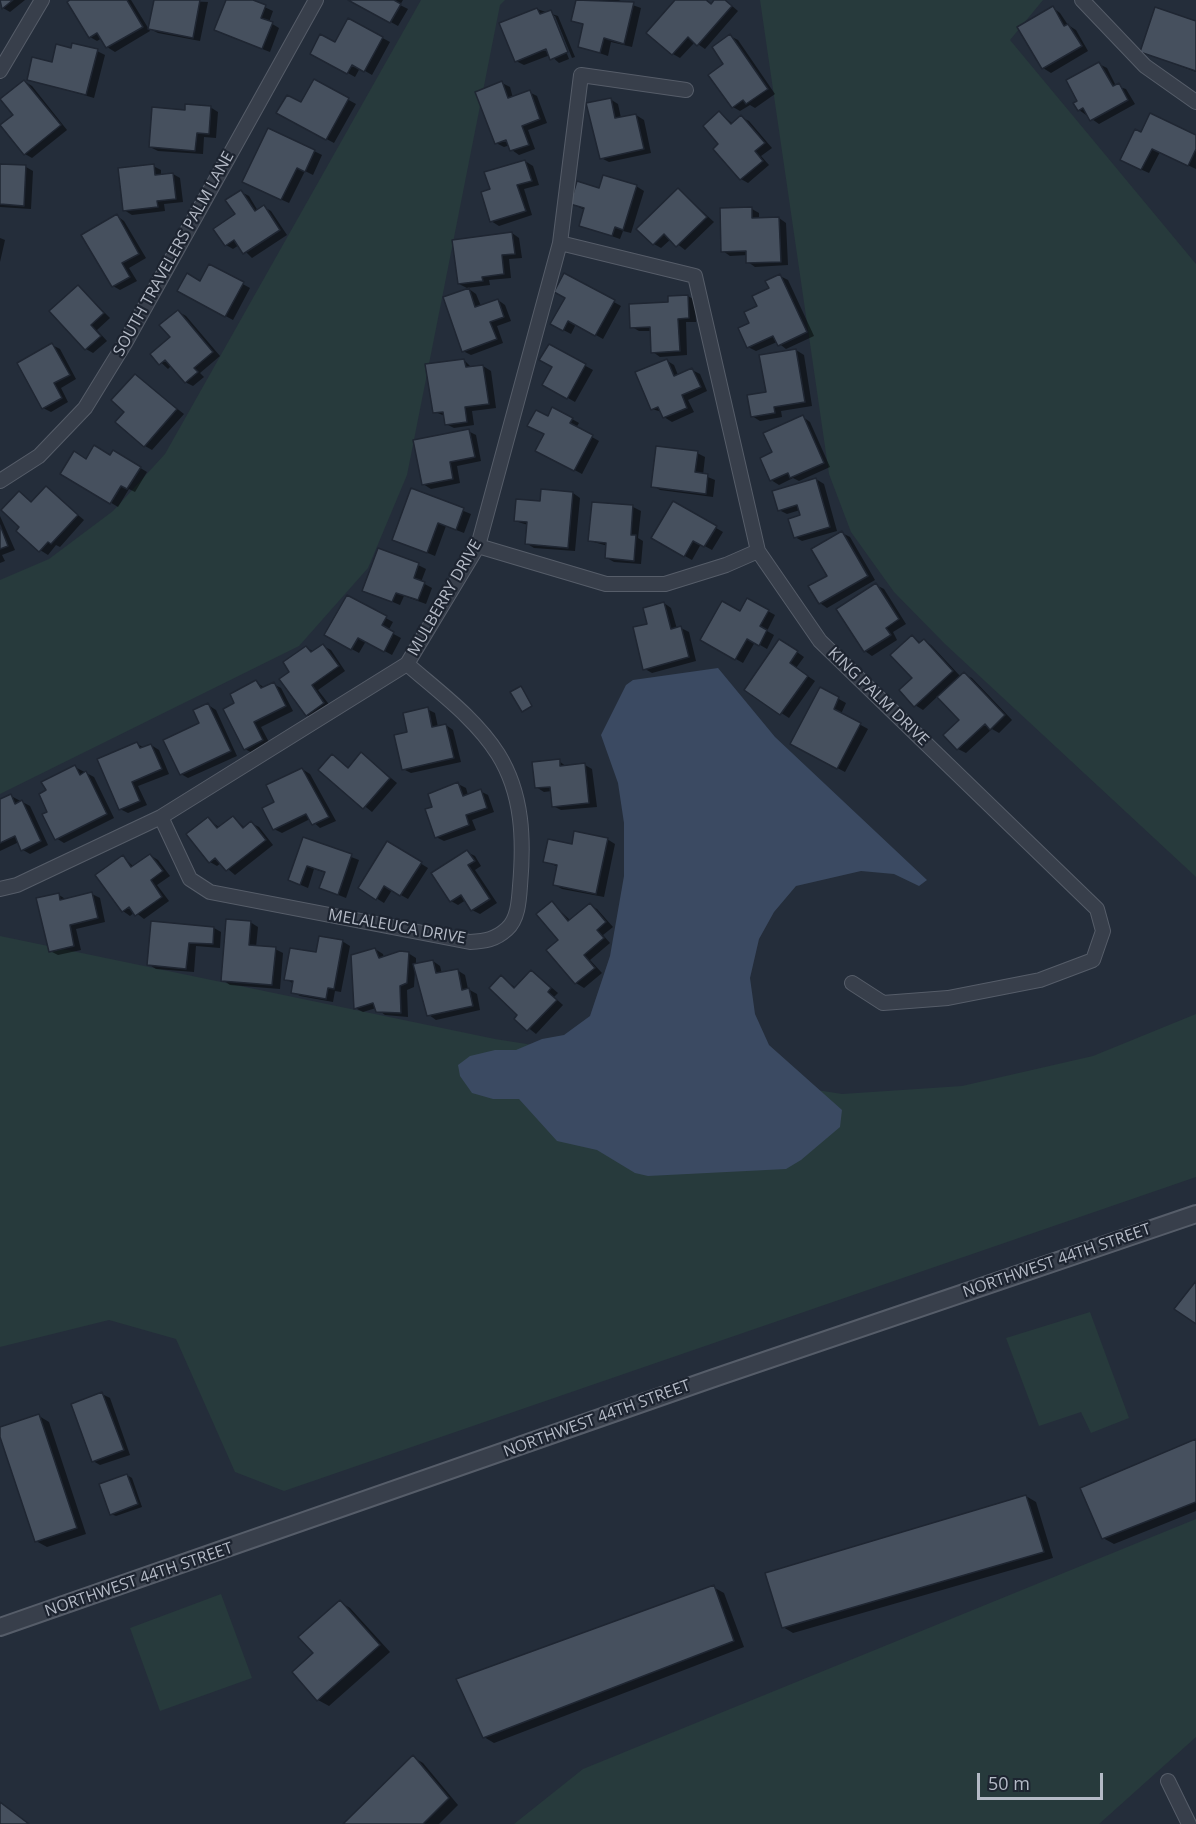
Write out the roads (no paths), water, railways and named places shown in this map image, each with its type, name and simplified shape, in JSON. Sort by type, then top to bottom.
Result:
[{"type":"street","points":[[0,72],[42,0]]},
{"type":"street","name":"SOUTH TRAVELERS PALM LANE","points":[[0,482],[39,456],[85,408],[125,343],[316,0]]},
{"type":"street","points":[[1082,0],[1145,66],[1196,102]]},
{"type":"street","name":"MULBERRY DRIVE","points":[[0,890],[17,885],[161,817],[407,664],[478,546],[560,243],[581,75],[686,90]]},
{"type":"street","name":"KING PALM DRIVE","points":[[560,243],[695,276],[758,551],[820,641],[1097,909],[1103,931],[1093,960],[1040,980],[948,998],[883,1003],[852,983]]},
{"type":"street","points":[[478,546],[606,584],[664,584],[726,566],[758,551]]},
{"type":"street","name":"MELALEUCA DRIVE","points":[[161,817],[190,879],[210,892],[470,942],[492,940],[509,928],[518,910],[524,844],[516,793],[499,756],[481,729],[407,664]]},
{"type":"street","name":"NORTHWEST 44TH STREET","points":[[0,1627],[714,1378],[1196,1214]]},
{"type":"street","points":[[1168,1781],[1189,1824]]},
{"type":"water","points":[[718,668],[775,737],[927,880],[919,886],[894,874],[861,871],[796,886],[774,912],[759,939],[750,978],[755,1014],[769,1045],[842,1110],[840,1127],[801,1160],[786,1169],[648,1176],[635,1173],[597,1150],[557,1141],[519,1099],[493,1099],[472,1093],[460,1076],[458,1065],[470,1056],[495,1050],[516,1050],[542,1039],[564,1035],[590,1016],[610,956],[624,876],[624,823],[618,783],[601,735],[626,685],[633,680]]}]
